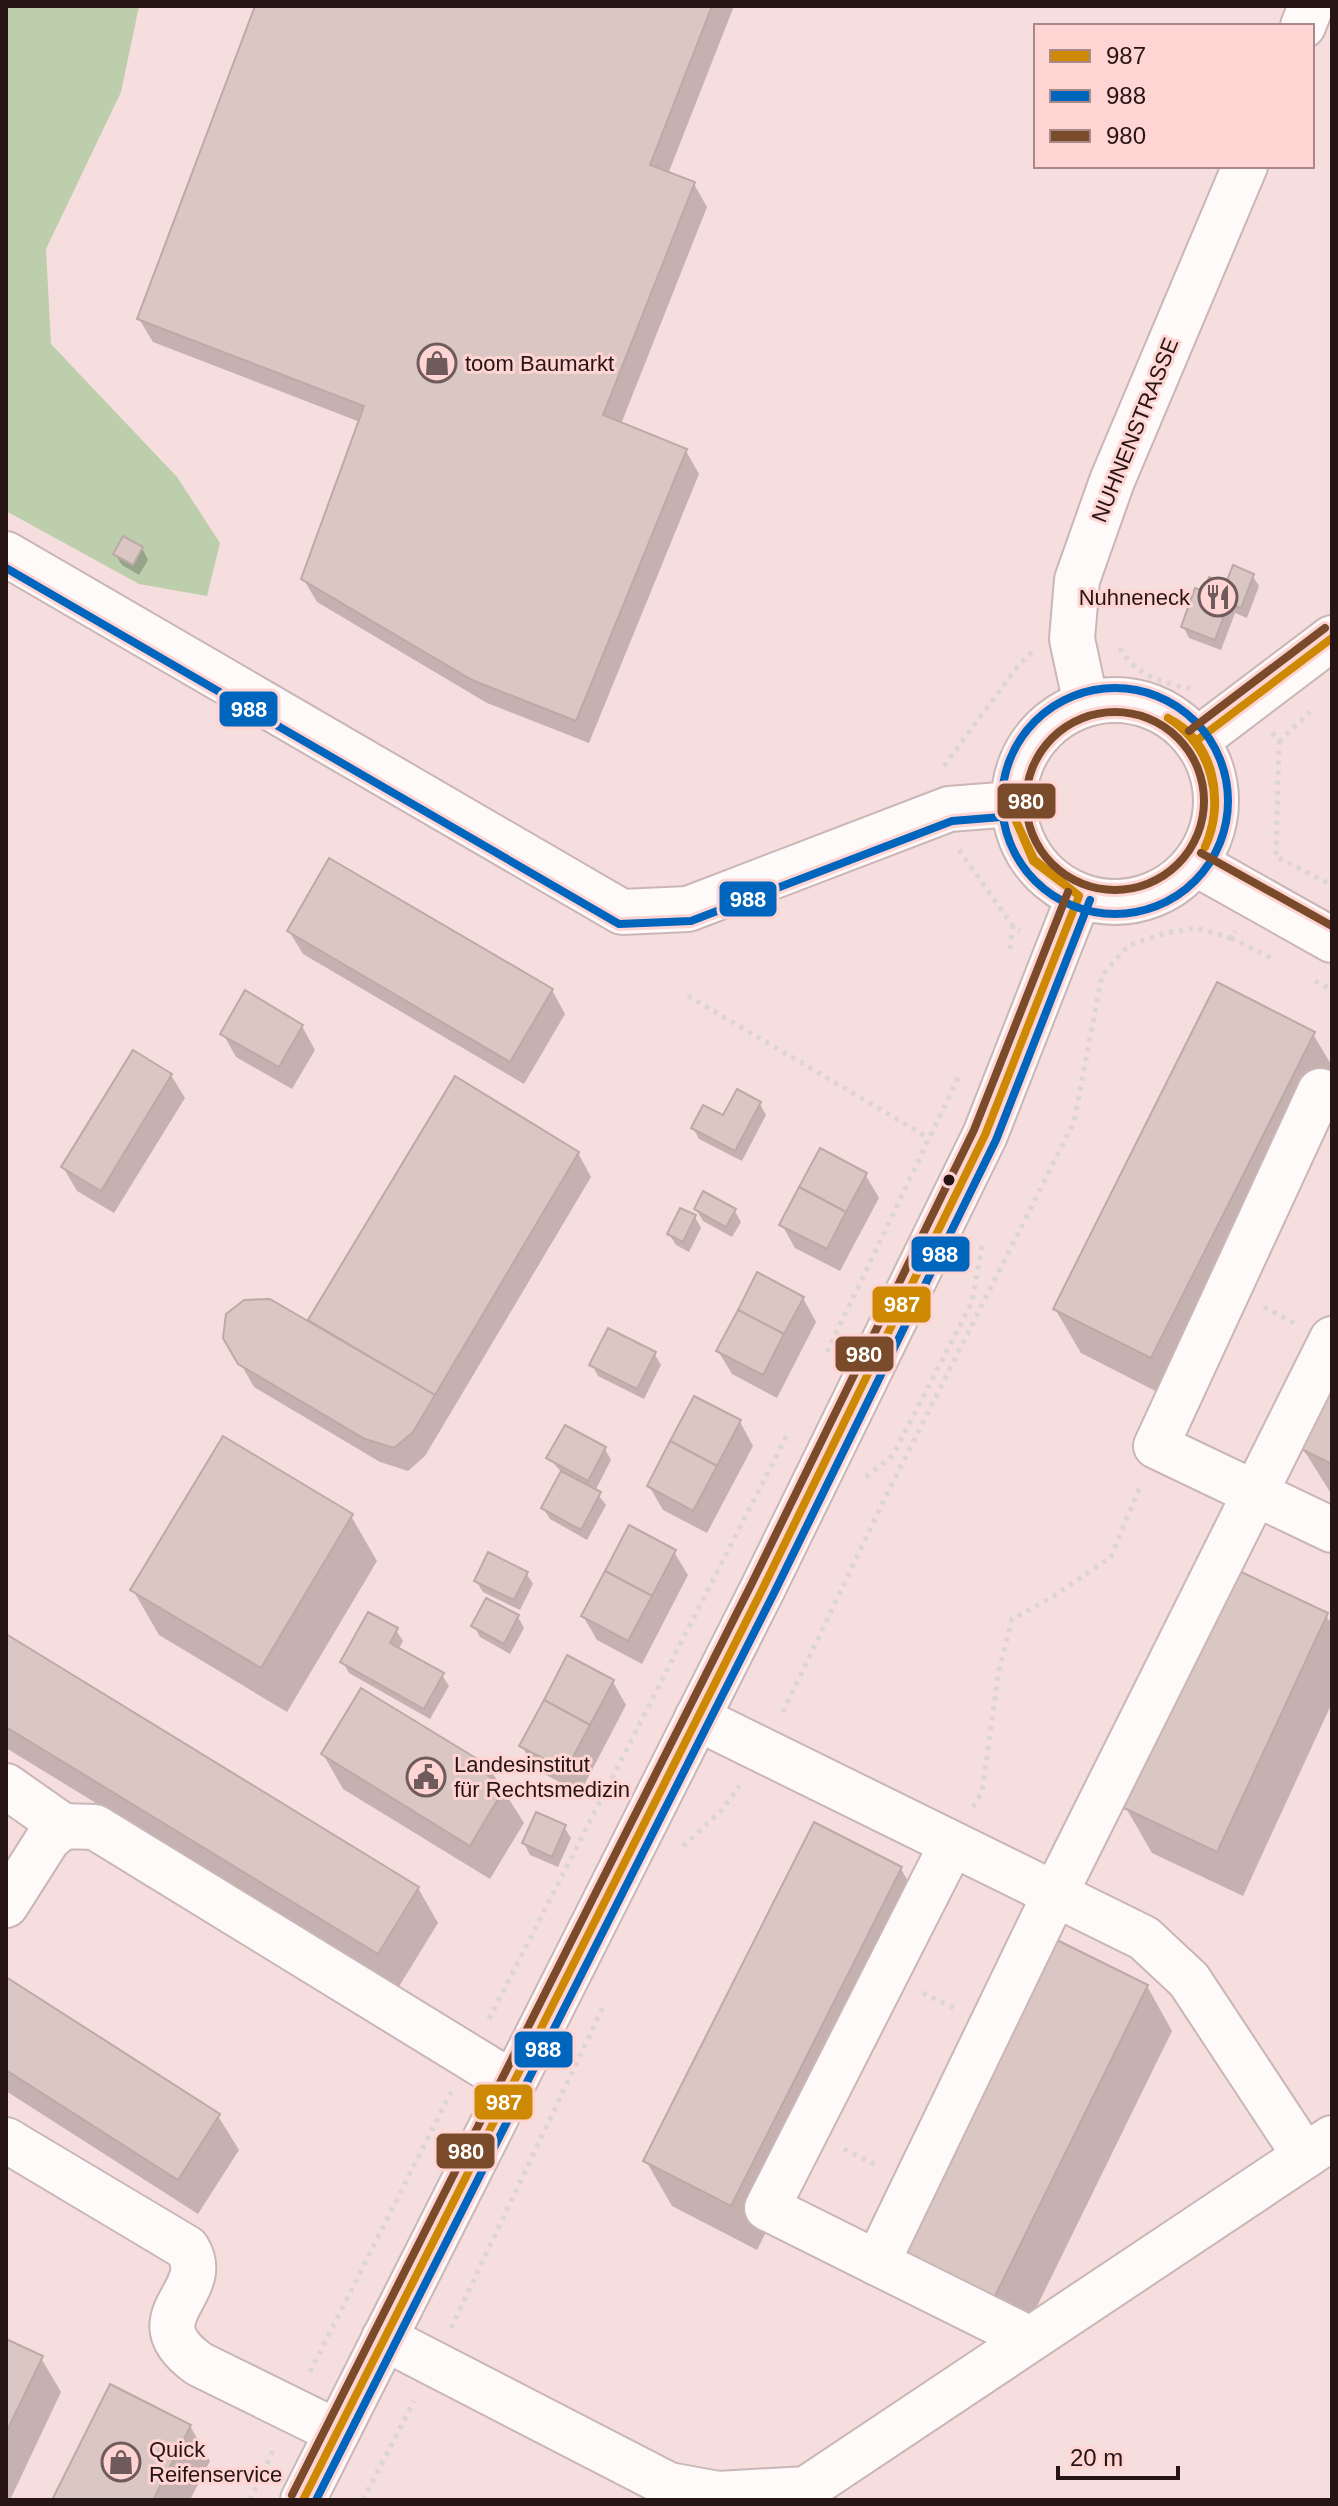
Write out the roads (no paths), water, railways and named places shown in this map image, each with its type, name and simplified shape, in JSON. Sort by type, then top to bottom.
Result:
[{"type":"main road","name":"NUHNENSTRASSE","points":[[1086,704],[1076,662],[1074,618],[1077,580],[1112,481],[1244,168]]},
{"type":"main road","points":[[6,554],[622,912],[688,909],[949,809],[1013,804]]},
{"type":"main road","points":[[1196,741],[1332,638]]},
{"type":"main road","points":[[1111,700],[1147,706],[1179,723],[1196,741],[1209,765],[1215,791],[1215,818],[1207,844],[1195,863],[1171,886],[1142,899],[1111,903],[1079,896],[1053,882],[1032,860],[1018,833],[1013,804],[1018,771],[1033,741],[1056,718],[1086,704],[1111,700]]},
{"type":"main road","points":[[1195,863],[1332,940]]},
{"type":"main road","points":[[303,2500],[697,1718],[985,1135],[1079,896]]},
{"type":"main road","points":[[1332,1097],[1320,1091],[1156,1446],[1332,1530]]},
{"type":"main road","points":[[877,2263],[990,2026],[1331,1341]]},
{"type":"main road","points":[[384,2338],[669,2485],[718,2494],[806,2489],[1319,2147],[1189,1980],[1144,1938],[697,1718]]},
{"type":"main road","points":[[6,1786],[63,1826],[95,1827],[512,2083]]},
{"type":"main road","points":[[6,1905],[48,1839],[63,1826]]},
{"type":"main road","points":[[952,1844],[767,2208],[1030,2339]]},
{"type":"main road","points":[[6,2140],[187,2248],[193,2258],[194,2275],[172,2318],[171,2330],[181,2351],[199,2364],[337,2432]]},
{"type":"place","name":"toom Baumarkt","points":[[437,363]]},
{"type":"place","name":"Nuhneneck","points":[[1218,597]]},
{"type":"place","name":"Landesinstitut für Rechtsmedizin","points":[[426,1777]]},
{"type":"place","name":"Quick Reifenservice","points":[[121,2462]]}]
